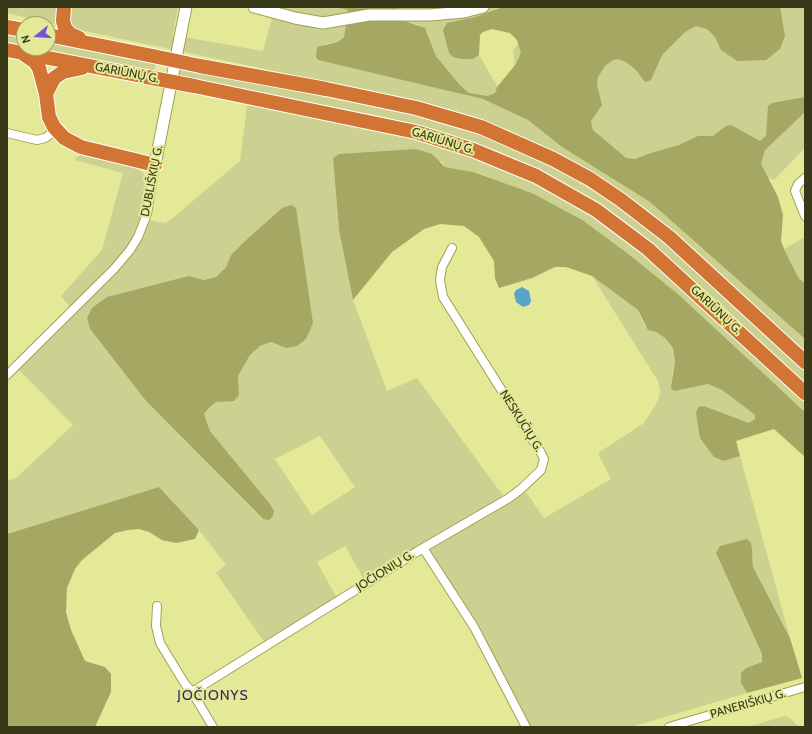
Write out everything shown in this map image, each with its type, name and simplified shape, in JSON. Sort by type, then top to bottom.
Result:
[{"type":"highway","points":[[56,22],[59,19],[64,7]]},
{"type":"highway","points":[[64,7],[63,21],[65,28],[70,34],[89,43]]},
{"type":"highway","name":"GARIŪNŲ G.","points":[[56,37],[200,66],[354,94],[444,115],[481,127],[553,159],[621,200],[669,237],[805,362]]},
{"type":"highway","points":[[26,56],[35,62],[39,68],[46,94],[49,117],[56,130],[64,138],[81,147],[155,164]]},
{"type":"highway","name":"GARIŪNŲ G.","points":[[37,56],[194,86],[416,132],[473,150],[536,176],[596,210],[648,249],[805,393]]},
{"type":"highway","points":[[46,94],[54,78],[63,72],[93,67]]},
{"type":"street","name":"DUBLIŠKIŲ G.","points":[[7,375],[114,269],[130,250],[138,237],[147,214],[155,164],[186,7]]},
{"type":"street","points":[[254,7],[295,18],[322,23],[369,14],[430,15],[464,12],[483,7]]},
{"type":"street","points":[[7,133],[37,140],[45,138],[56,130]]},
{"type":"street","points":[[805,178],[798,184],[795,191],[805,216]]},
{"type":"street","name":"NESKUČIŲ G.","points":[[423,548],[483,514],[521,489],[541,470],[544,464],[544,459],[541,453],[443,297],[440,280],[442,267],[452,248]]},
{"type":"street","name":"JOČIONIŲ G.","points":[[192,692],[423,548],[474,627],[526,727]]},
{"type":"street","points":[[158,606],[156,626],[160,643],[213,727]]},
{"type":"street","name":"PANERIŠKIŲ G.","points":[[669,727],[805,687]]},
{"type":"green space","points":[[7,7],[178,7],[173,35],[263,51],[275,7],[334,7],[348,10],[344,37],[338,42],[325,44],[323,61],[483,99],[528,120],[562,147],[650,202],[805,339],[805,352],[695,250],[644,207],[589,171],[558,153],[508,130],[431,104],[56,25],[56,16],[20,16],[7,13]]},
{"type":"green space","points":[[334,7],[397,7],[402,20],[425,28],[436,56],[459,84],[469,93],[487,96],[495,93],[497,87],[516,64],[521,53],[517,40],[510,33],[492,29],[483,32],[480,35],[479,55],[473,59],[461,59],[453,57],[449,53],[443,30],[447,23],[475,17],[503,7],[780,7],[785,36],[780,49],[766,60],[737,61],[721,50],[715,37],[707,29],[696,26],[685,32],[662,55],[651,80],[645,82],[636,70],[626,62],[618,59],[613,60],[605,66],[598,77],[597,85],[602,105],[591,121],[593,130],[626,158],[635,159],[679,145],[698,136],[713,136],[726,126],[731,125],[760,141],[766,136],[768,106],[772,103],[805,97],[805,112],[765,150],[761,164],[778,197],[783,215],[781,241],[798,277],[805,284],[805,339],[650,202],[562,147],[528,120],[483,99],[318,60],[316,57],[317,47],[338,42],[344,37],[348,10]]},
{"type":"green space","points":[[397,7],[503,7],[475,17],[448,23],[473,59],[479,55],[497,86],[495,93],[487,96],[479,96],[469,93],[459,84],[436,56],[427,32],[419,25],[402,20]]},
{"type":"green space","points":[[520,7],[805,7],[805,148],[774,180],[751,173],[688,209],[516,79],[513,50],[526,34]]},
{"type":"green space","points":[[7,33],[16,35],[16,46],[7,44]]},
{"type":"green space","points":[[56,44],[156,64],[153,71],[56,53]]},
{"type":"green space","points":[[179,69],[418,115],[482,135],[564,173],[622,209],[679,255],[805,372],[805,384],[639,233],[595,202],[547,175],[498,151],[447,133],[385,117],[178,76]]},
{"type":"green space","points":[[254,105],[404,135],[455,149],[521,175],[597,219],[640,251],[805,402],[805,412],[792,399],[532,193],[473,172],[445,167],[442,162],[339,154],[333,158],[339,230],[353,300],[387,391],[417,378],[509,504],[526,492],[544,518],[611,479],[598,453],[644,423],[658,401],[660,391],[658,381],[592,276],[638,310],[644,325],[665,338],[673,348],[675,361],[672,374],[694,386],[708,384],[722,390],[755,415],[755,419],[749,423],[704,406],[724,461],[740,456],[790,638],[753,567],[752,549],[716,553],[762,654],[762,662],[746,668],[741,683],[747,693],[631,727],[531,727],[460,597],[425,543],[365,581],[345,546],[317,562],[337,598],[265,643],[216,573],[226,565],[199,530],[159,487],[7,534],[7,481],[16,478],[73,425],[18,369],[126,262],[139,244],[148,220],[164,223],[169,221],[240,161],[247,106]],"holes":[[[291,205],[286,348],[271,342],[260,346],[250,355],[238,376],[239,395],[216,402],[204,414],[210,431],[270,504],[274,511],[273,516],[262,519],[146,401],[90,329],[189,276],[204,280],[216,277],[226,267],[231,255],[245,241],[282,208]],[[320,436],[355,487],[312,515],[275,459]]]},
{"type":"green space","points":[[416,149],[432,154],[445,167],[473,172],[532,193],[582,220],[627,253],[679,295],[805,412],[805,457],[774,429],[736,441],[740,456],[724,461],[714,457],[700,438],[696,413],[698,407],[704,406],[749,423],[755,419],[755,415],[722,390],[708,384],[674,391],[671,388],[675,361],[673,348],[665,338],[656,332],[648,330],[638,310],[592,276],[566,267],[555,267],[532,278],[499,288],[495,278],[494,261],[479,237],[464,226],[440,224],[424,229],[392,252],[353,300],[339,230],[333,158],[339,154]]},
{"type":"green space","points":[[83,154],[135,165],[144,174],[147,186],[143,215],[132,240],[113,265],[70,307],[61,296],[102,250],[123,173],[75,160]]},
{"type":"green space","points":[[291,205],[296,208],[313,323],[306,339],[297,346],[286,348],[271,342],[260,346],[250,355],[238,376],[239,395],[234,401],[216,402],[204,414],[210,431],[270,504],[274,511],[273,516],[269,520],[263,519],[146,401],[90,329],[87,318],[92,308],[107,297],[189,276],[204,280],[216,277],[226,267],[231,255],[245,241],[282,208]]},
{"type":"green space","points":[[805,237],[805,284],[798,277],[784,249]]},
{"type":"green space","points":[[159,487],[199,530],[195,539],[176,543],[162,540],[149,532],[139,529],[115,533],[82,560],[75,569],[67,588],[66,612],[71,630],[85,661],[105,667],[111,674],[111,692],[95,727],[7,727],[7,534]]},
{"type":"green space","points":[[747,539],[751,543],[753,567],[790,638],[802,678],[747,693],[741,683],[741,673],[746,668],[762,662],[762,654],[716,553],[720,546]]},
{"type":"green space","points":[[785,716],[790,718],[799,727],[747,727]]},
{"type":"water","points":[[522,287],[529,291],[531,301],[529,305],[523,307],[516,302],[514,294],[516,290]]},
{"type":"district","name":"JOČIONYS","points":[[213,696]]}]
